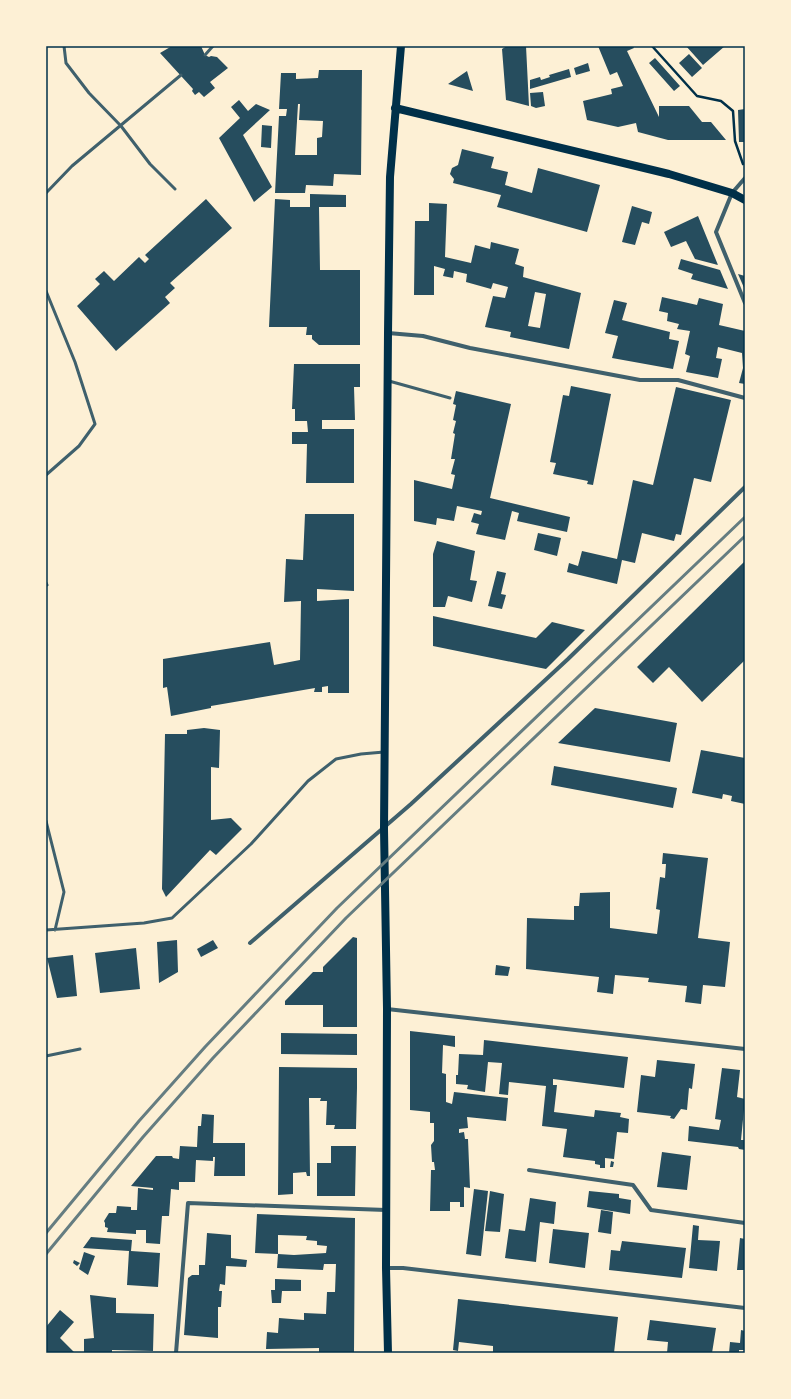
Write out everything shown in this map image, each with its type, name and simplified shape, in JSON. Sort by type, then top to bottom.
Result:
[{"type":"main road","points":[[388,1353],[386,1268],[387,1009],[384,829],[387,380],[390,177],[401,46]]},
{"type":"main road","points":[[395,108],[669,174],[732,194],[745,200]]},
{"type":"street","points":[[745,178],[732,194],[716,232],[745,303]]},
{"type":"street","points":[[388,333],[423,336],[470,348],[640,380],[678,380],[745,398]]},
{"type":"street","points":[[250,943],[384,829],[568,659],[745,487]]},
{"type":"street","points":[[387,1009],[745,1050]]},
{"type":"street","points":[[529,1170],[633,1184],[651,1210],[745,1223]]},
{"type":"street","points":[[176,1353],[188,1203],[386,1210]]},
{"type":"street","points":[[386,1268],[421,1270],[745,1308]]},
{"type":"lane","points":[[64,46],[66,63],[89,93],[121,126],[150,164],[175,189]]},
{"type":"lane","points":[[204,55],[213,46]]},
{"type":"lane","points":[[46,193],[72,166],[181,75]]},
{"type":"lane","points":[[46,291],[75,362],[95,424],[79,446],[46,475]]},
{"type":"lane","points":[[387,380],[450,398]]},
{"type":"lane","points":[[46,930],[144,923],[172,918],[251,844],[308,781],[336,759],[361,754],[385,752]]},
{"type":"lane","points":[[46,821],[64,892],[55,930]]},
{"type":"lane","points":[[46,1056],[80,1049]]},
{"type":"path","points":[[652,46],[697,96],[721,101],[733,111],[735,141],[745,169]]},
{"type":"building","points":[[172,46],[201,46],[205,55],[209,57],[217,57],[228,68],[210,82],[215,88],[204,97],[199,92],[195,95],[192,91],[193,89],[160,53]]},
{"type":"building","points":[[507,46],[526,46],[529,106],[506,100],[502,49]]},
{"type":"building","points":[[598,46],[633,46],[634,48],[627,51],[659,117],[659,106],[689,106],[702,122],[711,122],[726,140],[668,140],[638,132],[636,123],[618,127],[587,120],[583,101],[612,94],[611,89],[623,86],[617,72],[610,75]]},
{"type":"building","points":[[686,46],[725,46],[703,65]]},
{"type":"building","points":[[689,54],[702,68],[692,77],[679,63]]},
{"type":"building","points":[[655,58],[680,86],[674,91],[649,63]]},
{"type":"building","points":[[588,63],[590,71],[576,75],[574,68]]},
{"type":"building","points":[[569,69],[571,77],[530,89],[530,80],[540,77],[541,80],[550,77],[549,75]]},
{"type":"building","points":[[319,70],[362,70],[361,175],[334,174],[333,186],[306,185],[305,193],[275,193],[279,116],[286,116],[287,109],[279,109],[281,73],[296,73],[296,79],[318,78]],"holes":[[[298,104],[300,104],[299,120],[323,121],[322,137],[317,138],[317,155],[295,155]]]},
{"type":"building","points":[[467,71],[473,91],[448,84]]},
{"type":"building","points":[[543,92],[545,106],[536,108],[531,106],[530,93]]},
{"type":"building","points":[[239,100],[248,111],[256,104],[270,110],[243,135],[272,187],[254,202],[219,138],[240,118],[231,107]]},
{"type":"building","points":[[745,109],[745,142],[739,142],[738,110]]},
{"type":"building","points":[[262,125],[272,126],[271,148],[261,147]]},
{"type":"building","points":[[462,149],[494,157],[491,168],[508,172],[505,185],[532,193],[538,168],[600,185],[587,232],[497,207],[501,195],[453,183],[454,179],[450,174],[452,168],[458,165]]},
{"type":"building","points":[[310,194],[346,195],[346,207],[319,207],[320,270],[360,270],[360,345],[319,345],[312,339],[312,335],[306,335],[307,327],[269,327],[275,199],[290,200],[290,207],[310,207]]},
{"type":"building","points":[[206,199],[232,228],[170,283],[175,288],[165,297],[170,303],[116,351],[77,306],[100,284],[95,279],[104,271],[114,281],[139,257],[145,263],[149,259],[145,255]]},
{"type":"building","points":[[429,203],[447,204],[445,257],[471,263],[475,245],[490,249],[491,242],[519,249],[515,264],[524,267],[523,277],[581,293],[569,349],[510,337],[511,332],[485,327],[493,296],[505,298],[508,287],[493,283],[491,289],[466,282],[467,274],[454,271],[453,278],[443,276],[445,269],[434,266],[434,295],[414,295],[415,221],[429,221]],"holes":[[[535,292],[546,294],[540,328],[528,326]]]},
{"type":"building","points":[[632,206],[652,212],[649,224],[642,222],[635,245],[622,242]]},
{"type":"building","points":[[698,216],[718,265],[695,259],[686,241],[671,247],[664,232]]},
{"type":"building","points":[[681,259],[720,270],[728,289],[691,279],[693,274],[678,269]]},
{"type":"building","points":[[738,274],[745,276],[745,290]]},
{"type":"building","points":[[662,297],[697,305],[699,298],[723,304],[719,325],[745,331],[745,384],[739,383],[743,368],[742,353],[718,347],[716,358],[722,359],[718,378],[686,372],[690,356],[685,354],[690,331],[677,329],[679,324],[667,321],[668,313],[659,311]]},
{"type":"building","points":[[614,300],[627,303],[622,320],[670,332],[669,339],[679,341],[673,369],[612,358],[618,336],[605,333]]},
{"type":"building","points":[[294,364],[360,364],[360,387],[354,387],[355,420],[322,420],[322,429],[354,429],[354,483],[306,483],[307,444],[292,444],[292,432],[308,432],[307,421],[295,421],[295,409],[292,409]]},
{"type":"building","points":[[571,386],[611,394],[593,485],[587,484],[588,481],[553,474],[556,463],[550,462],[563,395],[569,396]]},
{"type":"building","points":[[676,387],[731,400],[711,482],[694,478],[681,535],[676,534],[674,541],[642,533],[635,563],[622,560],[617,584],[567,572],[569,563],[578,566],[582,551],[617,559],[633,480],[653,485]]},
{"type":"building","points":[[456,391],[511,404],[490,498],[570,517],[567,532],[517,521],[519,513],[512,511],[505,540],[476,534],[479,524],[471,522],[474,513],[481,515],[482,511],[457,506],[454,521],[437,518],[436,525],[414,521],[414,480],[452,489],[455,475],[451,474],[455,459],[451,459],[455,434],[453,433],[456,421],[453,420],[456,405],[453,404]]},
{"type":"building","points":[[305,514],[354,514],[354,591],[317,589],[317,601],[349,599],[349,693],[328,693],[328,686],[322,687],[322,692],[314,692],[315,688],[211,706],[211,708],[171,716],[167,687],[163,688],[163,659],[270,642],[274,665],[300,660],[301,601],[284,602],[286,559],[303,560]]},
{"type":"building","points":[[538,533],[561,538],[557,556],[534,550]]},
{"type":"building","points":[[437,541],[475,551],[470,580],[477,581],[472,602],[448,596],[445,607],[433,607],[433,554]]},
{"type":"building","points":[[745,561],[745,660],[702,702],[669,667],[653,683],[637,667]]},
{"type":"building","points":[[497,571],[506,573],[501,594],[506,595],[502,609],[488,606]]},
{"type":"building","points":[[433,616],[536,638],[552,622],[585,630],[546,669],[433,646]]},
{"type":"building","points":[[595,708],[677,723],[670,762],[558,743]]},
{"type":"building","points":[[204,728],[220,730],[219,768],[211,767],[211,820],[231,818],[242,829],[216,855],[210,850],[166,897],[162,889],[165,734],[187,734],[187,730]]},
{"type":"building","points":[[701,750],[745,758],[745,804],[731,801],[732,796],[723,794],[722,799],[692,793]]},
{"type":"building","points":[[554,766],[677,788],[673,808],[551,785]]},
{"type":"building","points":[[663,853],[708,858],[698,938],[730,942],[725,987],[703,985],[701,1004],[685,1002],[687,986],[648,982],[649,978],[615,975],[613,994],[597,992],[599,977],[526,969],[527,918],[574,920],[574,906],[579,906],[580,893],[610,892],[610,928],[657,934],[660,910],[656,909],[660,877],[665,878],[666,864],[662,864]]},
{"type":"building","points":[[353,937],[357,938],[357,1027],[323,1027],[323,1005],[285,1005],[285,1001],[313,972],[323,972],[323,967]]},
{"type":"building","points":[[177,940],[178,972],[159,983],[157,942]]},
{"type":"building","points":[[213,940],[218,948],[201,957],[197,949]]},
{"type":"building","points":[[136,948],[140,989],[100,993],[95,953]]},
{"type":"building","points":[[73,955],[77,996],[57,998],[47,958]]},
{"type":"building","points":[[496,965],[510,967],[508,976],[495,975]]},
{"type":"building","points":[[410,1031],[455,1036],[455,1047],[443,1045],[442,1073],[446,1074],[446,1102],[452,1104],[454,1092],[508,1098],[506,1121],[467,1117],[468,1128],[459,1129],[459,1133],[464,1132],[465,1139],[468,1139],[470,1188],[464,1187],[464,1207],[460,1207],[460,1202],[450,1202],[450,1211],[430,1211],[431,1170],[435,1170],[434,1162],[432,1162],[431,1145],[434,1141],[434,1123],[430,1123],[430,1112],[410,1110]]},
{"type":"building","points":[[281,1033],[357,1034],[357,1055],[281,1054]]},
{"type":"building","points":[[484,1040],[628,1057],[624,1088],[553,1079],[553,1085],[557,1085],[554,1112],[594,1117],[595,1110],[621,1113],[620,1117],[629,1119],[628,1133],[617,1132],[614,1159],[605,1158],[605,1168],[600,1168],[600,1165],[595,1164],[595,1161],[563,1157],[567,1129],[542,1126],[546,1086],[509,1082],[508,1095],[499,1094],[502,1063],[488,1062],[485,1092],[467,1089],[468,1085],[456,1084],[459,1054],[483,1055]]},
{"type":"building","points":[[657,1060],[695,1064],[692,1089],[689,1088],[687,1110],[681,1109],[674,1119],[670,1118],[671,1116],[637,1112],[641,1075],[655,1077]]},
{"type":"building","points":[[279,1067],[357,1068],[357,1088],[356,1129],[334,1129],[335,1125],[326,1125],[327,1101],[320,1101],[321,1098],[309,1098],[310,1176],[307,1176],[306,1172],[293,1173],[293,1194],[278,1195]]},
{"type":"building","points":[[722,1068],[740,1070],[737,1097],[745,1099],[741,1140],[745,1140],[745,1150],[739,1149],[738,1147],[688,1141],[689,1126],[719,1130],[721,1120],[715,1119]]},
{"type":"building","points":[[202,1114],[214,1115],[213,1143],[245,1143],[245,1176],[214,1176],[215,1157],[213,1157],[213,1161],[196,1160],[195,1182],[179,1182],[179,1190],[171,1189],[169,1216],[162,1216],[160,1244],[146,1243],[146,1230],[136,1230],[136,1234],[107,1232],[108,1228],[105,1227],[104,1221],[109,1213],[116,1213],[117,1206],[131,1207],[131,1210],[137,1210],[138,1188],[153,1190],[153,1188],[131,1186],[156,1156],[172,1156],[173,1158],[179,1159],[180,1146],[197,1147],[198,1126],[201,1126]]},
{"type":"building","points":[[331,1146],[356,1146],[355,1196],[317,1196],[317,1163],[331,1163]]},
{"type":"building","points":[[662,1152],[691,1156],[687,1190],[657,1187]]},
{"type":"building","points":[[611,1161],[614,1162],[613,1167],[610,1167]]},
{"type":"building","points":[[474,1189],[488,1191],[481,1256],[466,1254]]},
{"type":"building","points":[[490,1191],[504,1194],[500,1232],[485,1231]]},
{"type":"building","points":[[589,1191],[619,1194],[619,1198],[631,1200],[630,1214],[587,1207]]},
{"type":"building","points":[[530,1198],[556,1202],[554,1224],[540,1222],[536,1262],[505,1258],[509,1229],[525,1231]]},
{"type":"building","points":[[601,1210],[613,1212],[611,1234],[598,1232]]},
{"type":"building","points":[[257,1214],[355,1218],[354,1353],[319,1353],[319,1348],[266,1349],[267,1332],[278,1333],[279,1318],[304,1320],[304,1313],[326,1314],[327,1292],[335,1292],[336,1264],[324,1264],[323,1270],[277,1268],[278,1254],[255,1253]],"holes":[[[278,1235],[307,1236],[306,1240],[317,1241],[317,1245],[327,1246],[326,1253],[294,1255],[278,1254]]]},
{"type":"building","points":[[693,1225],[699,1226],[698,1240],[720,1241],[717,1271],[689,1268]]},
{"type":"building","points":[[553,1229],[589,1233],[585,1268],[549,1263]]},
{"type":"building","points":[[207,1233],[231,1235],[231,1258],[247,1260],[246,1267],[226,1266],[225,1285],[220,1284],[219,1291],[222,1291],[221,1307],[218,1307],[218,1338],[184,1335],[188,1278],[192,1275],[199,1275],[199,1265],[205,1265]]},
{"type":"building","points":[[91,1237],[132,1240],[131,1251],[160,1253],[158,1287],[127,1285],[129,1251],[83,1248]]},
{"type":"building","points":[[740,1238],[745,1239],[745,1270],[737,1270]]},
{"type":"building","points":[[622,1241],[686,1248],[682,1278],[609,1270],[611,1250],[620,1251]]},
{"type":"building","points":[[84,1252],[95,1256],[88,1275],[79,1269]]},
{"type":"building","points":[[74,1260],[80,1263],[77,1266],[73,1263]]},
{"type":"building","points":[[275,1279],[301,1280],[301,1291],[282,1291],[281,1303],[272,1303],[271,1290],[275,1290]]},
{"type":"building","points":[[90,1295],[116,1298],[116,1313],[154,1314],[153,1351],[112,1350],[112,1353],[84,1353],[84,1339],[94,1338]]},
{"type":"building","points":[[458,1299],[618,1317],[614,1353],[493,1353],[493,1346],[459,1342],[458,1351],[453,1350]]},
{"type":"building","points":[[60,1310],[74,1322],[60,1338],[75,1353],[46,1353],[46,1327]]},
{"type":"building","points":[[650,1320],[716,1328],[712,1353],[667,1353],[668,1342],[647,1340]]},
{"type":"building","points":[[741,1330],[745,1331],[745,1350],[739,1350],[739,1353],[729,1353],[730,1342],[740,1343]]},
{"type":"railway","points":[[46,1233],[139,1121],[205,1047],[337,908],[745,517]]},
{"type":"railway","points":[[46,1254],[143,1137],[213,1058],[346,918],[745,536]]}]
